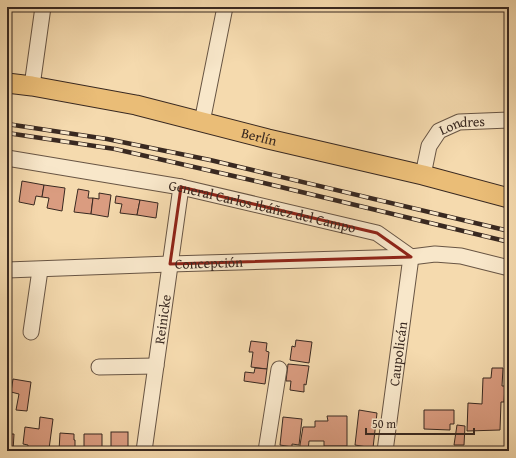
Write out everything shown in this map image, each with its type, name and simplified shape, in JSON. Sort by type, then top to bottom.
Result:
[{"type":"main road","name":"Berlín","points":[[7,83],[32,86],[136,105],[268,139],[422,175],[509,198]]},
{"type":"street","points":[[32,86],[43,7]]},
{"type":"street","points":[[202,122],[225,7]]},
{"type":"street","name":"Londres","points":[[422,175],[429,146],[439,131],[459,122],[509,120]]},
{"type":"street","name":"General Carlos Ibáñez del Campo","points":[[7,158],[181,187],[377,233],[411,257]]},
{"type":"street","name":"Reinicke","points":[[144,451],[181,187]]},
{"type":"street","points":[[411,257],[435,254],[461,256],[509,268]]},
{"type":"street","name":"Concepción","points":[[7,270],[411,257]]},
{"type":"street","name":"Caupolicán","points":[[385,451],[411,257]]},
{"type":"street","points":[[31,332],[40,270]]},
{"type":"street","points":[[99,367],[156,366]]},
{"type":"street","points":[[266,451],[279,368]]},
{"type":"highlighted area","points":[[181,187],[377,233],[411,257],[170,264]]},
{"type":"building","points":[[22,181],[44,185],[42,197],[36,196],[34,205],[19,202]]},
{"type":"building","points":[[44,185],[65,188],[62,211],[47,208],[49,198],[42,197]]},
{"type":"building","points":[[78,189],[89,191],[88,198],[93,198],[91,214],[74,212]]},
{"type":"building","points":[[99,193],[111,195],[108,217],[91,214],[93,198],[99,199]]},
{"type":"building","points":[[116,196],[140,200],[137,215],[120,213],[122,204],[115,203]]},
{"type":"building","points":[[140,200],[158,203],[156,218],[137,215]]},
{"type":"building","points":[[296,340],[312,342],[309,363],[290,360],[292,346],[295,347]]},
{"type":"building","points":[[251,341],[267,343],[266,351],[269,352],[267,369],[251,367],[253,352],[249,352]]},
{"type":"building","points":[[288,364],[309,366],[306,385],[304,384],[304,392],[290,390],[291,381],[286,381]]},
{"type":"building","points":[[255,368],[267,369],[265,384],[244,381],[245,372],[254,373]]},
{"type":"building","points":[[492,368],[503,368],[502,386],[505,386],[504,402],[501,402],[500,430],[467,431],[468,403],[482,404],[483,378],[491,378]]},
{"type":"building","points":[[13,379],[31,382],[27,411],[16,410],[19,394],[11,392]]},
{"type":"building","points":[[359,410],[377,413],[373,448],[355,445]]},
{"type":"building","points":[[424,410],[454,410],[454,424],[450,424],[450,430],[424,429]]},
{"type":"building","points":[[327,416],[347,416],[347,446],[324,446],[324,441],[309,441],[308,451],[299,451],[303,427],[315,427],[315,421],[328,421]]},
{"type":"building","points":[[40,417],[53,419],[49,449],[40,448],[39,451],[28,451],[28,445],[23,444],[25,427],[39,429]]},
{"type":"building","points":[[283,417],[302,419],[299,445],[292,444],[292,447],[280,445]]},
{"type":"building","points":[[7,423],[8,434],[14,434],[13,451],[7,451]]},
{"type":"building","points":[[457,425],[465,426],[464,445],[454,445]]},
{"type":"building","points":[[111,432],[128,432],[128,451],[111,451]]},
{"type":"building","points":[[60,433],[74,434],[75,451],[59,451]]},
{"type":"building","points":[[84,434],[102,434],[102,447],[100,447],[100,451],[84,451]]},
{"type":"railway","points":[[7,124],[107,139],[210,160],[509,231]]},
{"type":"railway","points":[[7,133],[115,149],[509,242]]}]
